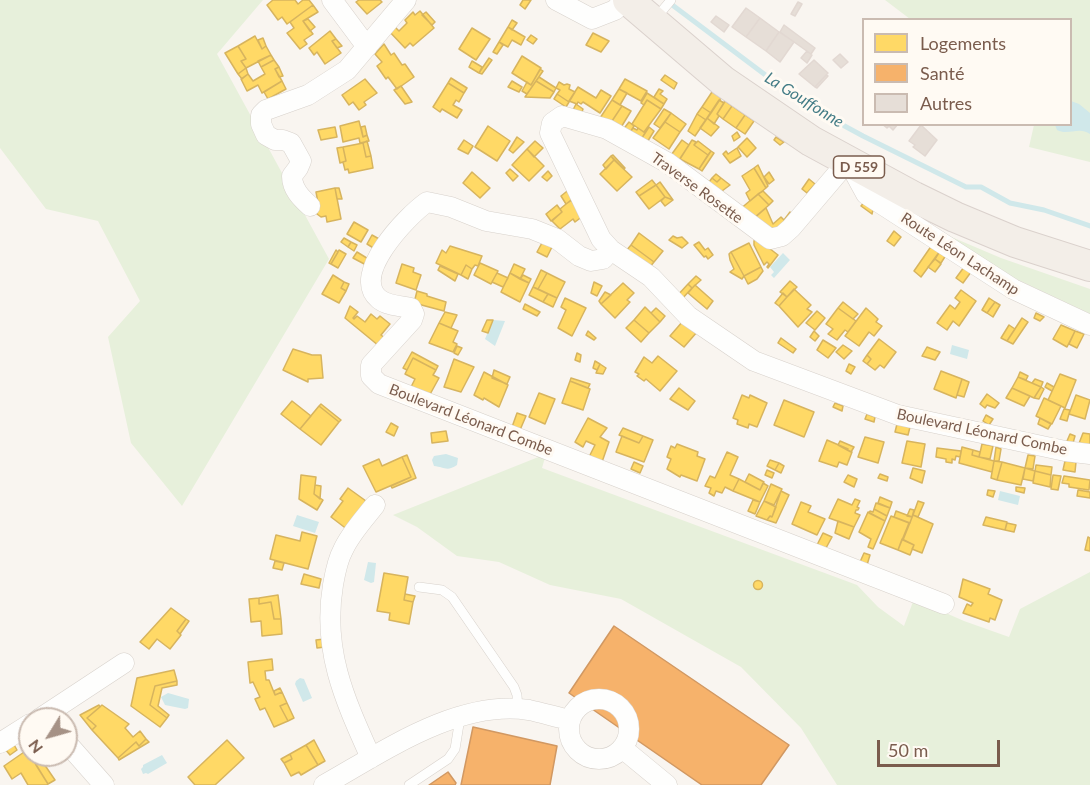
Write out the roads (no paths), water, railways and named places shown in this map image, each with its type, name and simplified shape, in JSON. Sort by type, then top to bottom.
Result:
[{"type":"main road","name":"Route Léon Lachamp","points":[[628,0],[662,11],[723,81],[811,141],[965,221],[1015,242],[1090,266]]},
{"type":"street","points":[[332,0],[367,47]]},
{"type":"street","points":[[310,206],[299,196],[292,183],[292,176],[301,161],[291,143],[275,140],[266,135],[261,124],[261,115],[266,110],[308,94],[347,70],[406,0]]},
{"type":"street","points":[[556,0],[591,19],[615,10],[624,0]]},
{"type":"street","name":"Traverse Rosette","points":[[611,250],[601,239],[549,133],[552,123],[562,116],[607,129],[668,163],[770,239],[782,236],[791,228],[848,161]]},
{"type":"street","name":"Route Léon Lachamp","points":[[848,161],[866,194],[1013,289],[1090,325]]},
{"type":"street","name":"Boulevard Léonard Combe","points":[[944,604],[379,384],[371,376],[371,365],[412,320],[414,314],[411,308],[387,303],[373,291],[371,279],[374,267],[386,244],[401,225],[427,202],[451,207],[486,221],[532,229],[557,239],[579,256],[591,261],[603,259],[611,250],[651,277],[688,316],[754,361],[898,415],[1065,451],[1090,454]]},
{"type":"street","points":[[371,758],[336,672],[330,643],[329,606],[335,574],[343,550],[375,505]]},
{"type":"street","points":[[58,707],[124,663]]},
{"type":"street","points":[[593,699],[613,702],[621,708],[628,721],[629,734],[622,748],[612,756],[600,759],[590,757],[580,752],[572,742],[569,731],[570,720],[574,711],[583,703],[593,699]]},
{"type":"street","points":[[324,785],[439,722],[461,716],[486,711],[523,710],[570,720]]},
{"type":"street","points":[[0,743],[18,732]]},
{"type":"street","points":[[622,748],[667,785]]},
{"type":"street","points":[[78,756],[104,785]]},
{"type":"lane","points":[[419,587],[442,590],[458,603],[513,687],[523,710]]},
{"type":"lane","points":[[409,785],[448,759],[455,749],[461,716]]},
{"type":"water","points":[[1072,101],[1090,113],[1090,134],[1082,131],[1061,132],[1055,126],[1072,126]]},
{"type":"water","points":[[783,253],[790,260],[774,278],[771,275],[774,272],[770,267]]},
{"type":"water","points":[[493,320],[505,321],[495,346],[485,339]]},
{"type":"water","points":[[952,345],[969,350],[967,359],[950,354]]},
{"type":"water","points":[[446,454],[458,458],[457,465],[448,469],[434,466],[432,460],[434,456]]},
{"type":"water","points":[[1000,491],[1020,496],[1018,505],[998,500]]},
{"type":"water","points":[[297,515],[319,522],[315,533],[293,526]]},
{"type":"water","points":[[368,562],[376,563],[374,582],[371,583],[364,580]]},
{"type":"water","points":[[300,678],[304,679],[312,698],[303,702],[295,684]]},
{"type":"water","points":[[168,693],[189,699],[188,708],[165,705],[161,697]]},
{"type":"water","points":[[162,755],[167,763],[148,774],[143,774],[141,769],[143,765]]},
{"type":"waterway","name":"La Gouffonne","points":[[667,1],[804,104],[863,136],[966,187],[981,187],[1010,203],[1044,210],[1090,226]]}]
